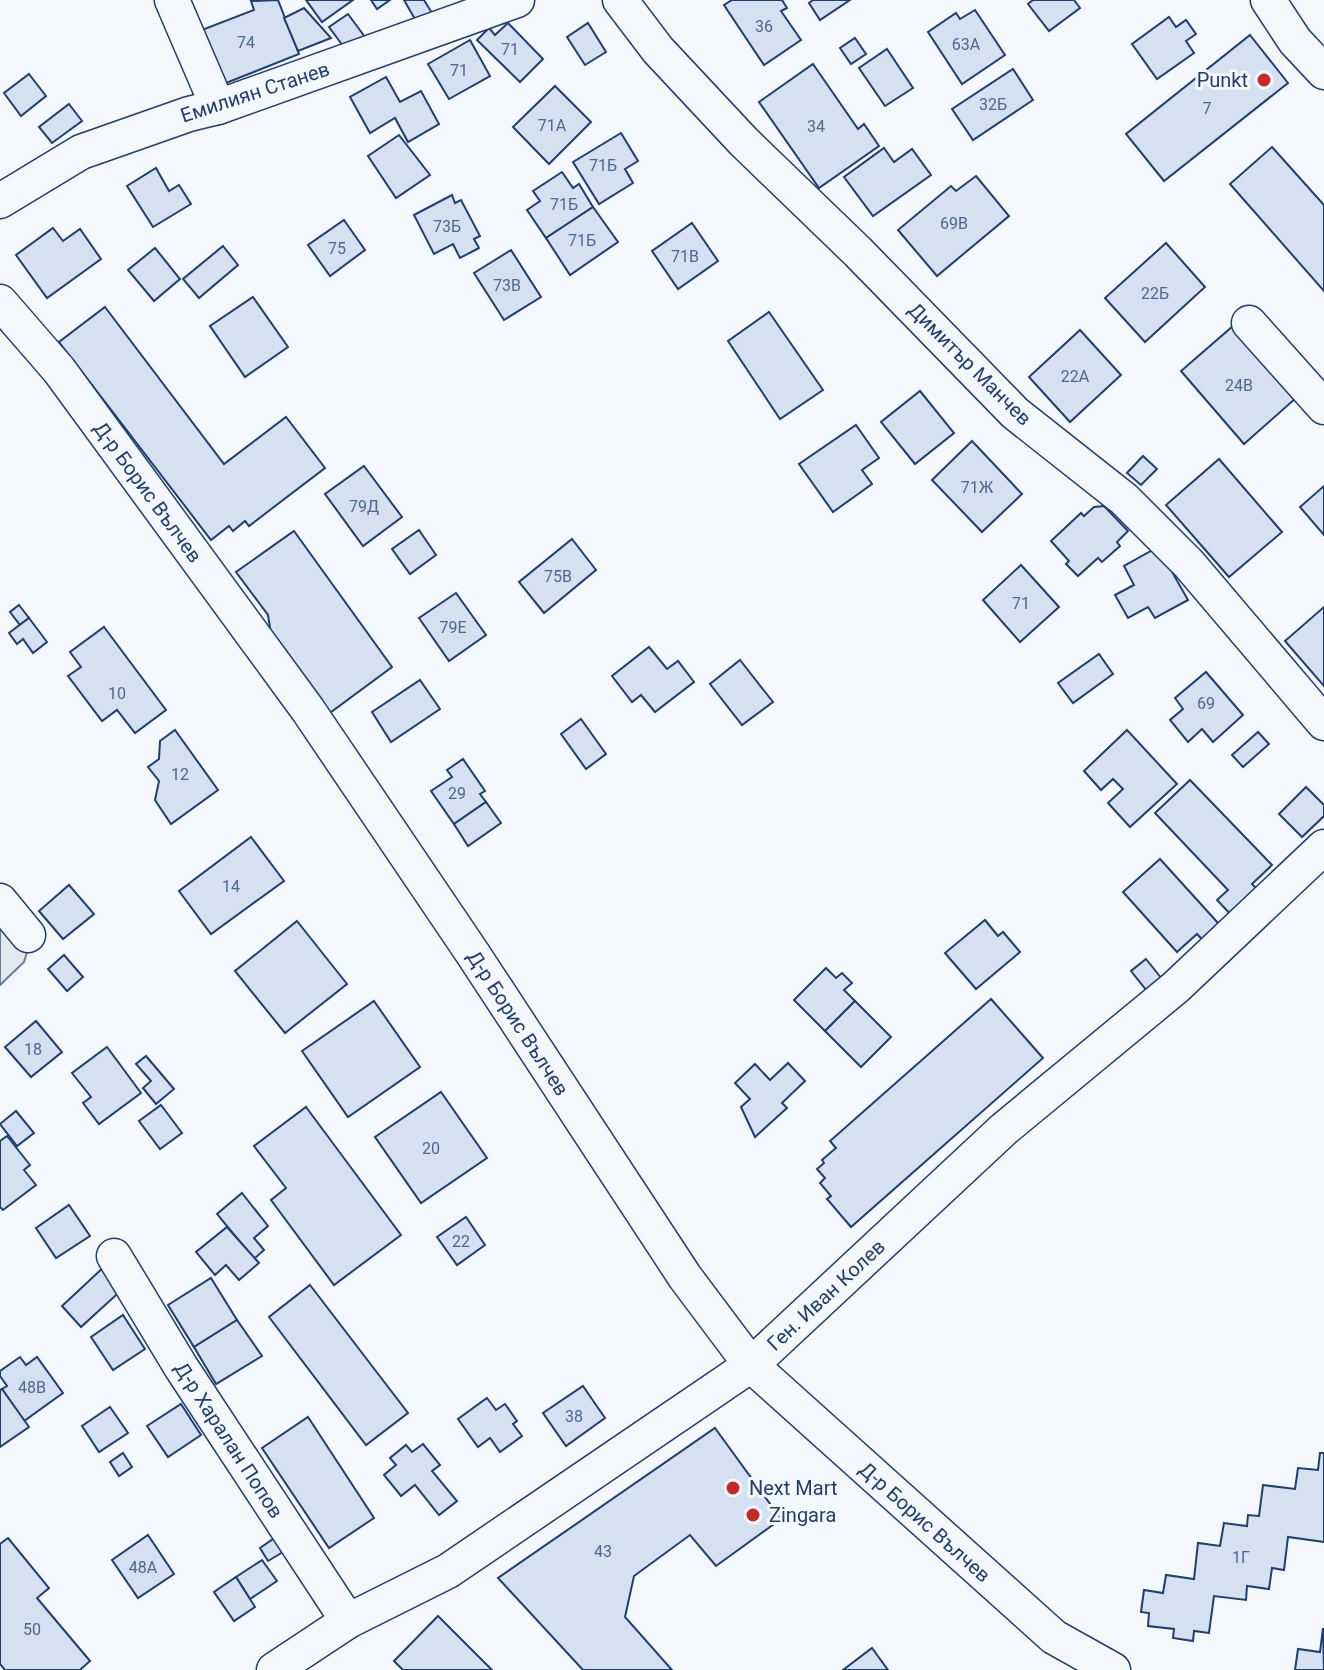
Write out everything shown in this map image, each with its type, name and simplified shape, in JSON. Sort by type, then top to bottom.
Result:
[{"type":"street","points":[[172,0],[218,107]]},
{"type":"street","name":"Емилиян Станев","points":[[0,201],[81,152],[218,107],[517,0]]},
{"type":"street","name":"Димитър Манчев","points":[[620,0],[658,50],[744,142],[858,252],[1015,413],[1124,499],[1189,564],[1324,723]]},
{"type":"street","points":[[1268,0],[1295,41],[1324,72]]},
{"type":"street","name":"Д-р Борис Вълчев","points":[[0,302],[59,370],[308,710],[669,1253],[751,1365],[1054,1637],[1113,1670]]},
{"type":"street","points":[[1249,323],[1324,407]]},
{"type":"street","name":"Ген. Иван Колев","points":[[274,1670],[348,1621],[448,1571],[751,1365],[1004,1129],[1176,987],[1324,847]]},
{"type":"street","points":[[0,901],[28,935]]},
{"type":"street","name":"Д-р Харалан Попов","points":[[114,1256],[181,1367],[348,1621]]},
{"type":"shaded area","points":[[0,901],[28,949],[24,962],[0,985]]},
{"type":"building","points":[[278,0],[299,54],[216,87],[194,33],[254,10],[251,1]]},
{"type":"building","points":[[306,0],[353,0],[322,22]]},
{"type":"building","points":[[371,0],[390,0],[377,9]]},
{"type":"building","points":[[404,0],[424,0],[432,13],[416,21]]},
{"type":"building","points":[[732,0],[782,0],[787,8],[781,11],[801,40],[764,65],[724,5]]},
{"type":"building","points":[[813,0],[850,0],[820,20],[809,3]]},
{"type":"building","points":[[1033,0],[1074,0],[1080,8],[1049,31],[1028,4]]},
{"type":"building","points":[[304,8],[331,38],[298,51],[284,18]]},
{"type":"building","points":[[975,10],[1005,55],[962,84],[928,32],[956,13],[960,19]]},
{"type":"building","points":[[348,14],[365,37],[346,50],[329,27]]},
{"type":"building","points":[[1169,17],[1176,27],[1186,20],[1196,34],[1186,41],[1194,53],[1157,79],[1132,44]]},
{"type":"building","points":[[508,23],[543,59],[520,82],[477,40],[489,28],[495,35]]},
{"type":"building","points":[[588,23],[606,52],[585,65],[567,37]]},
{"type":"building","points":[[1250,35],[1288,83],[1164,181],[1126,134]]},
{"type":"building","points":[[855,38],[866,54],[851,64],[840,48]]},
{"type":"building","points":[[470,40],[490,76],[449,99],[428,64]]},
{"type":"building","points":[[887,49],[913,88],[885,106],[859,68]]},
{"type":"building","points":[[813,64],[858,129],[864,124],[879,146],[819,188],[759,102]]},
{"type":"building","points":[[1013,69],[1033,100],[973,140],[952,109]]},
{"type":"building","points":[[29,74],[46,96],[21,116],[4,93]]},
{"type":"building","points":[[386,77],[400,102],[421,91],[439,124],[408,142],[395,118],[370,133],[350,97]]},
{"type":"building","points":[[555,86],[591,122],[549,164],[513,127]]},
{"type":"building","points":[[69,104],[82,121],[52,143],[39,127]]},
{"type":"building","points":[[621,133],[638,161],[625,169],[633,183],[599,204],[573,162]]},
{"type":"building","points":[[399,135],[430,175],[396,198],[368,156]]},
{"type":"building","points":[[1272,147],[1324,205],[1324,291],[1230,184]]},
{"type":"building","points":[[884,148],[894,162],[912,149],[931,175],[873,216],[844,177]]},
{"type":"building","points":[[156,168],[169,191],[179,185],[191,204],[153,227],[127,186]]},
{"type":"building","points":[[562,172],[573,188],[579,184],[593,207],[546,238],[527,210],[540,201],[533,191]]},
{"type":"building","points":[[976,176],[1009,216],[937,276],[898,230],[951,186],[956,191]]},
{"type":"building","points":[[452,195],[455,203],[461,200],[480,236],[474,239],[479,248],[460,258],[453,244],[434,254],[414,215]]},
{"type":"building","points":[[593,207],[618,242],[570,275],[546,238]]},
{"type":"building","points":[[344,220],[365,250],[330,276],[308,245]]},
{"type":"building","points":[[692,223],[718,261],[678,289],[652,251]]},
{"type":"building","points":[[53,228],[63,241],[80,229],[101,259],[47,298],[16,255]]},
{"type":"building","points":[[1166,243],[1205,287],[1145,342],[1105,298]]},
{"type":"building","points":[[223,246],[238,265],[199,298],[183,279]]},
{"type":"building","points":[[155,248],[180,279],[154,301],[128,270]]},
{"type":"building","points":[[511,250],[541,297],[504,320],[474,273]]},
{"type":"building","points":[[253,297],[288,347],[245,377],[210,326]]},
{"type":"building","points":[[105,307],[224,464],[286,417],[325,468],[249,526],[245,521],[233,531],[229,526],[211,540],[59,342]]},
{"type":"building","points":[[769,312],[823,390],[780,419],[728,341]]},
{"type":"building","points":[[1233,326],[1296,398],[1244,444],[1181,371]]},
{"type":"building","points":[[1080,330],[1121,375],[1070,422],[1029,377]]},
{"type":"building","points":[[920,391],[954,433],[915,464],[881,422]]},
{"type":"building","points":[[856,425],[879,458],[862,470],[872,484],[833,512],[799,464]]},
{"type":"building","points":[[972,441],[1022,494],[982,532],[932,480]]},
{"type":"building","points":[[1143,456],[1157,469],[1141,485],[1127,473]]},
{"type":"building","points":[[1219,459],[1282,532],[1229,577],[1166,505]]},
{"type":"building","points":[[364,466],[402,517],[363,546],[325,494]]},
{"type":"building","points":[[1324,486],[1324,535],[1300,507]]},
{"type":"building","points":[[1104,506],[1128,531],[1117,542],[1120,546],[1102,562],[1098,558],[1078,576],[1051,541],[1081,513],[1084,516],[1094,507]]},
{"type":"building","points":[[419,530],[436,555],[410,574],[392,549]]},
{"type":"building","points":[[294,531],[392,667],[327,715],[272,640],[268,615],[236,572]]},
{"type":"building","points":[[572,539],[596,570],[544,613],[519,582]]},
{"type":"building","points":[[1158,547],[1188,600],[1155,618],[1148,607],[1128,618],[1115,595],[1134,585],[1124,566]]},
{"type":"building","points":[[1021,565],[1059,607],[1020,642],[983,600]]},
{"type":"building","points":[[456,593],[486,635],[449,661],[419,618]]},
{"type":"building","points":[[19,605],[29,618],[20,625],[10,612]]},
{"type":"building","points":[[1324,607],[1324,686],[1285,641]]},
{"type":"building","points":[[29,618],[47,642],[33,653],[23,639],[17,644],[9,633]]},
{"type":"building","points":[[104,627],[166,710],[135,733],[117,710],[102,721],[68,676],[81,667],[70,652]]},
{"type":"building","points":[[649,647],[667,669],[678,661],[694,682],[655,712],[641,695],[632,702],[612,676]]},
{"type":"building","points":[[1099,654],[1113,674],[1073,703],[1058,683]]},
{"type":"building","points":[[740,660],[773,702],[742,725],[710,684]]},
{"type":"building","points":[[1206,672],[1243,715],[1213,742],[1202,729],[1188,742],[1170,720],[1183,709],[1175,698]]},
{"type":"building","points":[[420,680],[440,709],[391,742],[372,712]]},
{"type":"building","points":[[581,719],[606,754],[586,769],[561,734]]},
{"type":"building","points":[[175,730],[218,790],[171,824],[155,800],[159,781],[148,767],[159,759],[160,741]]},
{"type":"building","points":[[1127,730],[1177,784],[1130,827],[1108,803],[1123,789],[1113,779],[1101,790],[1084,771]]},
{"type":"building","points":[[1258,732],[1269,744],[1243,767],[1232,755]]},
{"type":"building","points":[[463,759],[485,791],[480,794],[486,802],[454,824],[431,791],[452,777],[447,770]]},
{"type":"building","points":[[1190,780],[1272,865],[1252,884],[1261,893],[1235,919],[1217,900],[1228,890],[1155,813]]},
{"type":"building","points":[[1306,787],[1324,805],[1324,816],[1302,837],[1279,814]]},
{"type":"building","points":[[486,802],[501,823],[468,846],[454,824]]},
{"type":"building","points":[[251,837],[284,881],[211,934],[179,891]]},
{"type":"building","points":[[1160,859],[1228,934],[1211,949],[1197,934],[1177,952],[1123,892]]},
{"type":"building","points":[[69,885],[94,914],[63,939],[39,911]]},
{"type":"building","points":[[985,920],[998,936],[1003,932],[1020,952],[976,989],[945,953]]},
{"type":"building","points":[[297,921],[347,984],[285,1033],[235,971]]},
{"type":"building","points":[[64,955],[83,977],[67,991],[48,969]]},
{"type":"building","points":[[1146,959],[1166,984],[1151,996],[1131,971]]},
{"type":"building","points":[[826,968],[836,978],[842,973],[852,983],[844,990],[855,1001],[825,1031],[794,1000]]},
{"type":"building","points":[[991,999],[1043,1058],[851,1227],[827,1199],[831,1196],[820,1183],[825,1178],[817,1169],[836,1148],[830,1141]]},
{"type":"building","points":[[374,1001],[420,1067],[348,1117],[302,1051]]},
{"type":"building","points":[[855,1001],[891,1037],[861,1067],[825,1031]]},
{"type":"building","points":[[36,1021],[62,1052],[31,1077],[5,1047]]},
{"type":"building","points":[[107,1047],[141,1093],[99,1124],[83,1103],[91,1097],[72,1073]]},
{"type":"building","points":[[146,1056],[174,1089],[156,1104],[143,1088],[151,1081],[136,1064]]},
{"type":"building","points":[[788,1063],[805,1081],[782,1103],[787,1108],[755,1137],[741,1107],[750,1099],[735,1083],[755,1064],[770,1080]]},
{"type":"building","points":[[441,1092],[487,1158],[421,1203],[375,1137]]},
{"type":"building","points":[[161,1105],[182,1133],[160,1149],[139,1121]]},
{"type":"building","points":[[306,1107],[401,1235],[334,1285],[271,1200],[286,1188],[254,1146]]},
{"type":"building","points":[[16,1111],[34,1133],[17,1146],[0,1124]]},
{"type":"building","points":[[7,1136],[30,1165],[24,1170],[36,1185],[3,1210],[0,1207],[0,1141]]},
{"type":"building","points":[[242,1193],[268,1226],[254,1238],[264,1250],[254,1259],[217,1214]]},
{"type":"building","points":[[69,1205],[90,1236],[56,1258],[36,1228]]},
{"type":"building","points":[[466,1217],[485,1245],[457,1265],[437,1237]]},
{"type":"building","points":[[227,1227],[259,1263],[239,1280],[226,1265],[215,1275],[196,1252]]},
{"type":"building","points":[[106,1265],[126,1286],[81,1327],[62,1306]]},
{"type":"building","points":[[211,1278],[237,1320],[194,1347],[168,1305]]},
{"type":"building","points":[[310,1285],[408,1413],[366,1445],[269,1317]]},
{"type":"building","points":[[123,1315],[145,1349],[113,1370],[91,1337]]},
{"type":"building","points":[[237,1320],[262,1356],[216,1384],[194,1347]]},
{"type":"building","points":[[20,1357],[26,1365],[37,1357],[63,1393],[24,1421],[2,1389],[7,1386],[0,1376],[0,1371]]},
{"type":"building","points":[[583,1386],[605,1418],[566,1446],[543,1413]]},
{"type":"building","points":[[0,1390],[29,1427],[0,1447]]},
{"type":"building","points":[[487,1398],[496,1410],[505,1404],[517,1421],[513,1424],[522,1436],[500,1452],[490,1438],[478,1447],[458,1419]]},
{"type":"building","points":[[181,1404],[201,1435],[168,1457],[147,1426]]},
{"type":"building","points":[[110,1407],[128,1433],[99,1452],[82,1426]]},
{"type":"building","points":[[308,1417],[374,1518],[329,1548],[262,1448]]},
{"type":"building","points":[[715,1428],[781,1519],[716,1566],[690,1535],[634,1576],[625,1617],[672,1670],[583,1670],[498,1578]]},
{"type":"building","points":[[423,1444],[440,1465],[432,1471],[457,1501],[439,1515],[415,1485],[401,1496],[384,1475],[396,1465],[390,1458],[406,1445],[412,1452]]},
{"type":"building","points":[[123,1453],[132,1467],[119,1476],[110,1462]]},
{"type":"building","points":[[1320,1453],[1324,1453],[1324,1542],[1288,1537],[1284,1570],[1272,1568],[1269,1589],[1247,1586],[1246,1600],[1214,1596],[1209,1633],[1194,1631],[1193,1641],[1173,1638],[1174,1629],[1148,1626],[1149,1613],[1141,1612],[1144,1590],[1163,1593],[1166,1575],[1194,1579],[1198,1543],[1220,1546],[1224,1523],[1247,1526],[1248,1515],[1259,1516],[1263,1485],[1295,1489],[1298,1468],[1318,1470]]},
{"type":"building","points":[[148,1535],[174,1574],[138,1598],[112,1560]]},
{"type":"building","points":[[279,1535],[288,1549],[268,1561],[260,1548]]},
{"type":"building","points":[[8,1538],[49,1588],[37,1598],[90,1661],[80,1670],[5,1670],[0,1664],[0,1544]]},
{"type":"building","points":[[262,1560],[277,1581],[250,1599],[236,1577]]},
{"type":"building","points":[[236,1577],[255,1607],[234,1621],[214,1592]]},
{"type":"building","points":[[438,1616],[492,1670],[403,1670],[394,1661]]},
{"type":"building","points":[[1323,1628],[1324,1670],[1295,1670],[1298,1649],[1320,1652]]},
{"type":"building","points":[[872,1648],[888,1670],[843,1670]]},
{"type":"place","name":"Punkt","points":[[1264,80]]},
{"type":"place","name":"Next Mart","points":[[733,1488]]},
{"type":"place","name":"Zingara","points":[[753,1515]]}]
